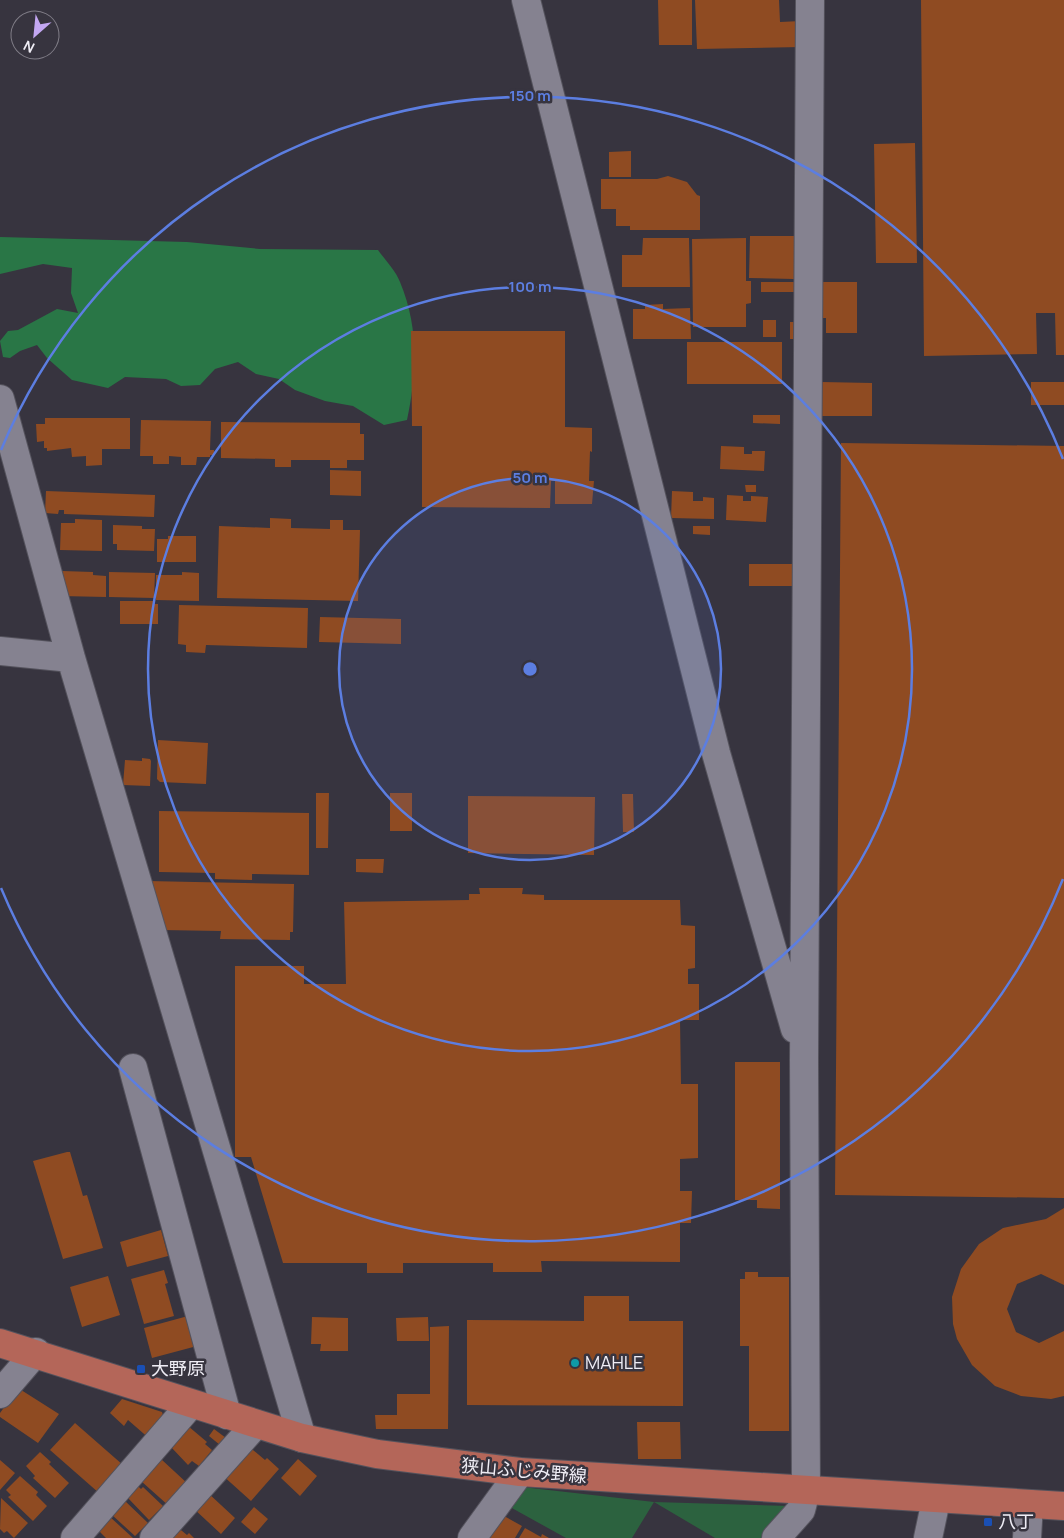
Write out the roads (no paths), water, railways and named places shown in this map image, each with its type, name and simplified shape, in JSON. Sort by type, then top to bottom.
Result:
[{"type":"main road","name":"狭山ふじみ野線","points":[[0,1343],[36,1352],[191,1404],[302,1438],[377,1454],[520,1472],[936,1500],[1064,1506]]},
{"type":"street","points":[[526,0],[716,754],[804,1060]]},
{"type":"street","points":[[776,1538],[801,1510],[806,1491],[804,1060],[810,0]]},
{"type":"street","points":[[0,399],[71,658],[302,1438]]},
{"type":"street","points":[[0,651],[71,658]]},
{"type":"street","points":[[133,1068],[227,1414]]},
{"type":"street","points":[[0,1394],[36,1352]]},
{"type":"street","points":[[75,1538],[191,1404]]},
{"type":"street","points":[[154,1538],[256,1424]]},
{"type":"street","points":[[472,1538],[520,1472]]},
{"type":"street","points":[[928,1538],[936,1500]]},
{"type":"street","points":[[1027,1538],[1029,1504]]},
{"type":"place","name":"MAHLE","points":[[575,1363]]},
{"type":"place","name":"大野原","points":[[141,1369]]},
{"type":"place","name":"八丁","points":[[988,1522]]}]
